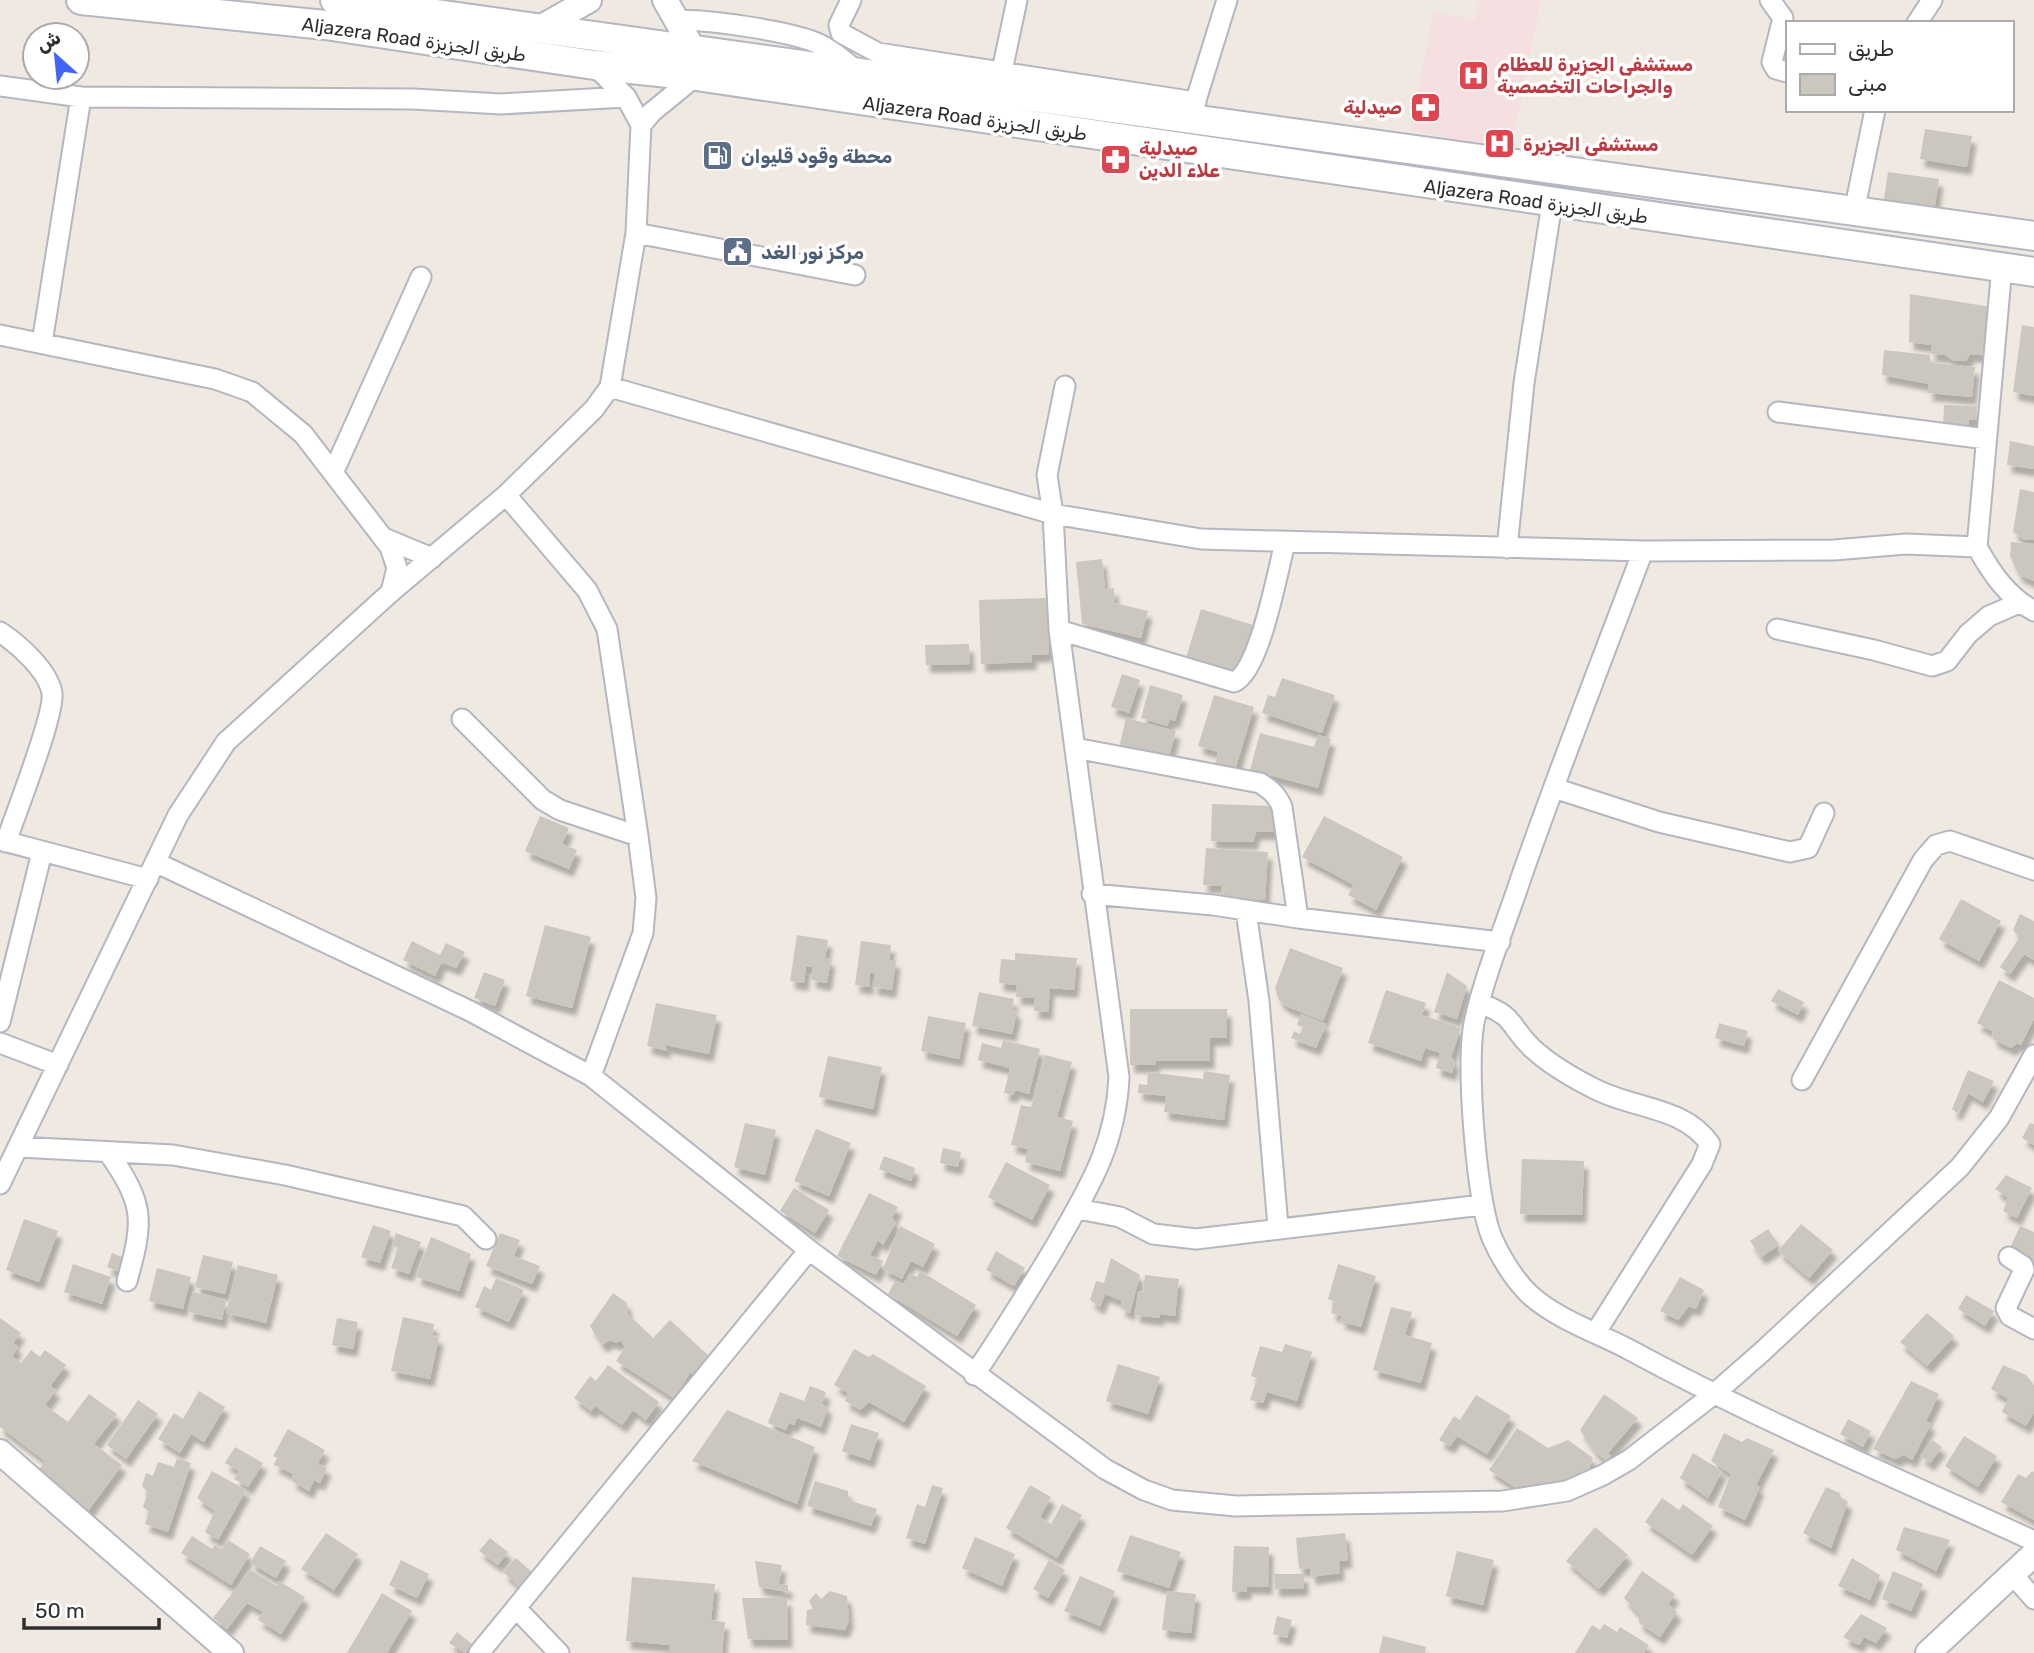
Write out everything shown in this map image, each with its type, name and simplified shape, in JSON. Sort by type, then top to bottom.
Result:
[{"type":"main road","name":"Aljazera Road طريق الجزيزة","points":[[81,0],[325,25],[594,65],[694,63],[860,74],[894,67],[1854,212],[2034,236]]},
{"type":"main road","name":"Aljazera Road طريق الجزيزة","points":[[335,0],[542,27],[694,63],[1552,203],[2034,272]]},
{"type":"street","points":[[542,27],[589,0]]},
{"type":"street","points":[[640,125],[694,63],[665,0]]},
{"type":"street","points":[[851,0],[839,25],[841,33],[878,53],[894,67]]},
{"type":"street","points":[[1000,83],[1017,0]]},
{"type":"street","points":[[1193,111],[1227,0]]},
{"type":"street","points":[[1770,0],[1783,18],[1772,62],[1776,69],[1786,72]]},
{"type":"street","points":[[1918,21],[1932,0]]},
{"type":"street","points":[[677,22],[701,20],[809,40],[839,55],[860,74]]},
{"type":"street","points":[[0,1184],[178,815],[226,742],[391,592],[506,495],[594,409],[610,387],[636,233],[640,125],[626,97],[594,65]]},
{"type":"street","points":[[0,86],[81,97],[413,99],[501,104],[626,97]]},
{"type":"street","points":[[42,343],[81,97]]},
{"type":"street","points":[[1854,212],[1875,112]]},
{"type":"street","points":[[1507,548],[1524,383],[1552,203]]},
{"type":"street","points":[[636,233],[855,275]]},
{"type":"street","points":[[2002,266],[1977,547],[1993,576],[2026,607]]},
{"type":"street","points":[[333,473],[421,277]]},
{"type":"street","points":[[0,335],[215,379],[252,392],[303,434],[384,538],[397,568],[391,592]]},
{"type":"street","points":[[974,1375],[1016,1313],[1078,1209],[1104,1157],[1118,1104],[1119,1077],[1092,894],[1059,630],[1053,514],[1047,475],[1065,386]]},
{"type":"street","points":[[610,387],[1053,514],[1202,539],[1643,551],[1834,550],[1906,544],[1977,547]]},
{"type":"street","points":[[1778,412],[1986,439]]},
{"type":"street","points":[[506,495],[587,590],[607,629],[638,835],[646,898],[643,933],[591,1076]]},
{"type":"street","points":[[384,538],[432,558]]},
{"type":"street","points":[[1059,630],[1234,682],[1248,671],[1257,651],[1285,543]]},
{"type":"street","points":[[1643,551],[1554,788],[1500,942],[1472,1037],[1472,1096],[1482,1205],[1492,1237],[1507,1267],[1531,1295],[1555,1312],[1714,1394],[2034,1541]]},
{"type":"street","points":[[1777,629],[1874,649],[1933,666],[1947,661],[1968,634],[1989,616],[2026,607]]},
{"type":"street","points":[[0,632],[40,671],[52,694],[45,726],[3,841],[42,852],[152,871],[470,1011],[591,1076],[809,1250],[974,1375],[1105,1469],[1144,1490],[1172,1500],[1236,1506],[1503,1501],[1567,1491],[1629,1460],[1714,1394],[1960,1167],[1999,1118],[2034,1055]]},
{"type":"street","points":[[463,719],[543,800],[559,810],[638,835]]},
{"type":"street","points":[[1075,748],[1260,783],[1269,789],[1278,796],[1282,807],[1298,918]]},
{"type":"street","points":[[1554,788],[1659,821],[1790,852],[1808,848],[1825,813]]},
{"type":"street","points":[[1802,1080],[1923,860],[1936,845],[1950,841],[2034,870]]},
{"type":"street","points":[[0,1022],[42,852]]},
{"type":"street","points":[[1092,894],[1213,905],[1500,942]]},
{"type":"street","points":[[1246,911],[1259,1001],[1278,1227]]},
{"type":"street","points":[[1480,1003],[1504,1012],[1530,1047],[1596,1090],[1675,1116],[1699,1128],[1710,1144],[1702,1164],[1596,1332]]},
{"type":"street","points":[[0,1043],[58,1065]]},
{"type":"street","points":[[18,1147],[173,1155],[310,1181],[463,1216],[485,1239]]},
{"type":"street","points":[[108,1152],[129,1181],[139,1208],[139,1234],[127,1281]]},
{"type":"street","points":[[1078,1209],[1120,1217],[1153,1234],[1174,1238],[1226,1236],[1278,1227],[1482,1205]]},
{"type":"street","points":[[479,1653],[809,1250]]},
{"type":"street","points":[[2009,1257],[2023,1266],[2024,1270],[2006,1308],[2010,1316],[2034,1329]]},
{"type":"street","points":[[0,1452],[231,1653]]},
{"type":"street","points":[[1928,1653],[2034,1554]]},
{"type":"street","points":[[2013,1575],[2034,1599]]},
{"type":"street","points":[[516,1608],[559,1653]]},
{"type":"shaded area","name":"مستشفى الجزيرة للعظام والجراحات التخصصية","points":[[1480,0],[1541,0],[1511,150],[1410,130],[1434,12],[1475,20]]},
{"type":"building","points":[[1925,129],[1972,136],[1967,167],[1920,159]]},
{"type":"building","points":[[1888,172],[1939,179],[1933,218],[1882,211]]},
{"type":"building","points":[[1910,294],[1991,307],[1989,356],[1970,354],[1967,360],[1954,361],[1945,355],[1931,354],[1931,345],[1909,342]]},
{"type":"building","points":[[2022,325],[2034,327],[2034,396],[2013,392]]},
{"type":"building","points":[[1884,350],[1930,355],[1930,363],[1975,367],[1972,397],[1928,393],[1929,384],[1882,375]]},
{"type":"building","points":[[1944,405],[1977,406],[1976,420],[1969,420],[1969,429],[1943,428]]},
{"type":"building","points":[[2010,441],[2034,446],[2034,469],[2007,465]]},
{"type":"building","points":[[2020,489],[2034,492],[2034,540],[2023,539],[2013,532]]},
{"type":"building","points":[[2011,542],[2034,544],[2034,581],[2019,575],[2010,556]]},
{"type":"building","points":[[1102,559],[1105,589],[1114,588],[1115,603],[1148,611],[1141,638],[1082,624],[1076,562]]},
{"type":"building","points":[[1046,598],[1049,654],[1032,655],[1032,662],[981,664],[979,600]]},
{"type":"building","points":[[1201,609],[1253,625],[1239,674],[1186,658]]},
{"type":"building","points":[[969,644],[970,664],[926,665],[925,645]]},
{"type":"building","points":[[1122,674],[1140,680],[1129,713],[1111,707]]},
{"type":"building","points":[[1282,678],[1335,695],[1322,733],[1262,713],[1268,695],[1275,697]]},
{"type":"building","points":[[1150,685],[1183,695],[1175,721],[1170,719],[1167,726],[1141,718]]},
{"type":"building","points":[[1214,695],[1254,707],[1235,770],[1215,764],[1218,752],[1198,746]]},
{"type":"building","points":[[1126,718],[1176,731],[1167,764],[1118,752]]},
{"type":"building","points":[[1260,733],[1314,747],[1318,735],[1331,739],[1318,788],[1250,770]]},
{"type":"building","points":[[1212,804],[1275,806],[1274,832],[1256,832],[1253,842],[1211,841]]},
{"type":"building","points":[[540,816],[569,828],[562,844],[577,850],[569,869],[525,851]]},
{"type":"building","points":[[1324,816],[1403,857],[1376,910],[1348,895],[1354,885],[1302,857]]},
{"type":"building","points":[[1206,848],[1268,852],[1265,900],[1221,897],[1221,886],[1203,885]]},
{"type":"building","points":[[1961,899],[2001,921],[1979,961],[1939,939]]},
{"type":"building","points":[[2020,914],[2034,921],[2034,960],[2024,954],[2010,974],[2000,967],[2019,938],[2013,930]]},
{"type":"building","points":[[545,925],[591,937],[572,1008],[526,996]]},
{"type":"building","points":[[797,935],[828,940],[825,958],[831,959],[827,983],[811,980],[813,967],[806,966],[804,983],[790,981]]},
{"type":"building","points":[[412,941],[440,955],[446,943],[465,952],[456,968],[442,962],[435,976],[403,960]]},
{"type":"building","points":[[861,941],[891,945],[889,960],[896,960],[892,990],[873,987],[875,973],[870,973],[869,987],[855,985]]},
{"type":"building","points":[[1290,948],[1343,968],[1323,1021],[1286,1006],[1279,1000],[1275,988]]},
{"type":"building","points":[[1015,953],[1077,958],[1074,990],[1050,988],[1048,1012],[1034,1011],[1035,998],[1016,997],[1017,985],[999,983],[1001,959],[1015,960]]},
{"type":"building","points":[[484,972],[505,980],[495,1006],[474,998]]},
{"type":"building","points":[[1447,972],[1467,986],[1457,1019],[1434,1012]]},
{"type":"building","points":[[1999,980],[2034,998],[2034,1019],[2021,1045],[2017,1043],[2011,1048],[1993,1039],[1992,1031],[1977,1023]]},
{"type":"building","points":[[1778,989],[1804,1002],[1798,1015],[1771,1001]]},
{"type":"building","points":[[1386,990],[1426,1003],[1422,1015],[1461,1028],[1451,1057],[1455,1062],[1452,1073],[1436,1068],[1440,1053],[1425,1048],[1421,1061],[1368,1043]]},
{"type":"building","points":[[979,992],[1014,999],[1012,1010],[1017,1011],[1012,1034],[972,1026]]},
{"type":"building","points":[[656,1003],[717,1015],[709,1054],[665,1045],[667,1051],[647,1046]]},
{"type":"building","points":[[1130,1009],[1227,1009],[1227,1038],[1210,1038],[1210,1061],[1156,1061],[1155,1065],[1130,1065]]},
{"type":"building","points":[[1301,1014],[1326,1024],[1316,1048],[1291,1038],[1294,1031],[1300,1034],[1303,1027],[1297,1025]]},
{"type":"building","points":[[928,1016],[966,1023],[959,1059],[921,1051]]},
{"type":"building","points":[[1719,1023],[1748,1031],[1744,1046],[1715,1038]]},
{"type":"building","points":[[1003,1040],[1040,1049],[1029,1094],[1015,1090],[1013,1095],[1004,1093],[1010,1068],[978,1060],[982,1043],[1001,1048]]},
{"type":"building","points":[[1045,1055],[1072,1062],[1057,1117],[1073,1121],[1060,1171],[1025,1162],[1028,1149],[1011,1145],[1021,1105],[1031,1107]]},
{"type":"building","points":[[828,1056],[882,1067],[873,1109],[819,1097]]},
{"type":"building","points":[[1968,1070],[1994,1081],[1983,1102],[1968,1093],[1957,1113],[1952,1109]]},
{"type":"building","points":[[1204,1071],[1230,1075],[1224,1120],[1164,1112],[1166,1096],[1138,1093],[1139,1084],[1147,1085],[1148,1072],[1203,1079]]},
{"type":"building","points":[[745,1123],[776,1130],[765,1175],[734,1167]]},
{"type":"building","points":[[2030,1123],[2034,1124],[2034,1145],[2022,1138]]},
{"type":"building","points":[[816,1129],[851,1143],[829,1196],[794,1181]]},
{"type":"building","points":[[943,1148],[961,1152],[958,1167],[940,1163]]},
{"type":"building","points":[[884,1156],[915,1168],[911,1181],[879,1169]]},
{"type":"building","points":[[1522,1159],[1584,1161],[1582,1215],[1520,1214]]},
{"type":"building","points":[[1006,1162],[1050,1185],[1032,1220],[988,1197]]},
{"type":"building","points":[[2006,1175],[2032,1188],[2017,1218],[2003,1211],[2008,1198],[1995,1189]]},
{"type":"building","points":[[794,1188],[829,1210],[815,1233],[780,1211]]},
{"type":"building","points":[[869,1193],[898,1207],[892,1218],[896,1223],[883,1245],[878,1240],[870,1255],[883,1261],[876,1275],[837,1256]]},
{"type":"building","points":[[24,1219],[58,1231],[39,1282],[6,1270]]},
{"type":"building","points":[[1801,1224],[1833,1250],[1809,1278],[1778,1251]]},
{"type":"building","points":[[373,1225],[391,1231],[380,1263],[361,1257]]},
{"type":"building","points":[[900,1226],[935,1244],[923,1267],[911,1261],[902,1279],[883,1269]]},
{"type":"building","points":[[2020,1226],[2034,1232],[2034,1263],[2008,1252]]},
{"type":"building","points":[[1768,1229],[1779,1245],[1761,1257],[1750,1241]]},
{"type":"building","points":[[396,1233],[421,1242],[409,1274],[391,1268],[398,1248],[392,1246]]},
{"type":"building","points":[[500,1233],[520,1240],[514,1256],[540,1266],[532,1284],[486,1266]]},
{"type":"building","points":[[431,1237],[471,1254],[459,1291],[416,1277]]},
{"type":"building","points":[[996,1251],[1025,1268],[1014,1286],[986,1270]]},
{"type":"building","points":[[112,1253],[133,1261],[127,1275],[107,1267]]},
{"type":"building","points":[[203,1255],[233,1262],[225,1294],[195,1287]]},
{"type":"building","points":[[1111,1258],[1140,1275],[1130,1313],[1121,1308],[1122,1301],[1105,1294],[1100,1307],[1090,1300],[1096,1281],[1104,1283]]},
{"type":"building","points":[[73,1264],[111,1277],[102,1304],[64,1292]]},
{"type":"building","points":[[1338,1264],[1376,1276],[1361,1327],[1340,1321],[1342,1316],[1331,1313],[1334,1301],[1328,1299]]},
{"type":"building","points":[[238,1265],[278,1275],[266,1323],[226,1313]]},
{"type":"building","points":[[157,1268],[191,1277],[183,1309],[149,1301]]},
{"type":"building","points":[[920,1271],[976,1305],[957,1336],[888,1294],[895,1281],[903,1285],[910,1273],[917,1277]]},
{"type":"building","points":[[1145,1275],[1179,1279],[1175,1316],[1160,1314],[1159,1318],[1135,1315],[1138,1291],[1143,1292]]},
{"type":"building","points":[[1680,1277],[1704,1290],[1696,1309],[1689,1306],[1678,1320],[1660,1311]]},
{"type":"building","points":[[496,1278],[524,1290],[509,1322],[475,1307],[484,1286],[491,1290]]},
{"type":"building","points":[[193,1292],[226,1300],[222,1320],[188,1312]]},
{"type":"building","points":[[613,1293],[627,1303],[628,1314],[653,1338],[670,1320],[712,1359],[697,1374],[690,1373],[674,1398],[616,1361],[625,1347],[620,1340],[617,1343],[610,1340],[602,1345],[590,1326]]},
{"type":"building","points":[[1966,1295],[1994,1311],[1985,1326],[1958,1309]]},
{"type":"building","points":[[1391,1307],[1412,1312],[1405,1335],[1432,1343],[1421,1383],[1373,1370]]},
{"type":"building","points":[[1927,1313],[1954,1336],[1927,1366],[1900,1342]]},
{"type":"building","points":[[403,1317],[434,1324],[432,1335],[439,1337],[430,1379],[391,1371]]},
{"type":"building","points":[[0,1318],[21,1333],[13,1343],[18,1347],[12,1356],[21,1363],[31,1350],[40,1357],[45,1350],[66,1365],[50,1386],[56,1390],[45,1405],[68,1422],[89,1394],[117,1414],[94,1444],[122,1465],[88,1511],[37,1473],[45,1461],[0,1427]]},
{"type":"building","points":[[337,1318],[358,1322],[353,1349],[332,1345]]},
{"type":"building","points":[[1285,1344],[1312,1352],[1297,1401],[1267,1392],[1263,1403],[1250,1400],[1257,1378],[1251,1376],[1260,1346],[1282,1352]]},
{"type":"building","points":[[854,1349],[869,1357],[873,1354],[926,1386],[904,1422],[869,1402],[860,1410],[845,1401],[848,1393],[834,1385]]},
{"type":"building","points":[[1118,1364],[1160,1377],[1148,1414],[1106,1401]]},
{"type":"building","points":[[608,1365],[659,1402],[646,1420],[633,1410],[622,1425],[595,1406],[591,1411],[574,1398],[590,1376],[596,1381]]},
{"type":"building","points":[[2003,1365],[2026,1375],[2034,1385],[2034,1412],[2026,1426],[2002,1412],[2008,1399],[1991,1389]]},
{"type":"building","points":[[1911,1381],[1939,1394],[1926,1421],[1931,1424],[1912,1460],[1904,1455],[1895,1459],[1873,1449]]},
{"type":"building","points":[[810,1386],[826,1392],[822,1404],[828,1407],[821,1427],[797,1418],[794,1425],[789,1423],[786,1430],[768,1423],[780,1392],[804,1401]]},
{"type":"building","points":[[199,1391],[225,1407],[204,1442],[191,1434],[180,1453],[158,1439],[174,1413],[183,1419]]},
{"type":"building","points":[[1604,1394],[1638,1418],[1608,1453],[1611,1456],[1608,1462],[1594,1451],[1580,1430]]},
{"type":"building","points":[[1476,1395],[1511,1416],[1487,1454],[1457,1436],[1450,1446],[1439,1440],[1454,1416],[1460,1420]]},
{"type":"building","points":[[138,1400],[158,1414],[126,1459],[107,1445]]},
{"type":"building","points":[[727,1410],[815,1447],[797,1504],[692,1461]]},
{"type":"building","points":[[1848,1419],[1871,1431],[1863,1447],[1840,1434]]},
{"type":"building","points":[[851,1424],[879,1433],[870,1460],[842,1451]]},
{"type":"building","points":[[1517,1428],[1548,1448],[1568,1440],[1593,1458],[1587,1475],[1525,1494],[1489,1470]]},
{"type":"building","points":[[288,1429],[325,1450],[318,1463],[327,1468],[320,1483],[314,1480],[309,1491],[292,1481],[293,1474],[274,1465],[277,1458],[273,1456]]},
{"type":"building","points":[[1724,1433],[1742,1442],[1747,1438],[1774,1450],[1756,1485],[1760,1487],[1745,1520],[1718,1507],[1731,1474],[1711,1461]]},
{"type":"building","points":[[1964,1436],[1997,1456],[1978,1487],[1945,1466]]},
{"type":"building","points":[[1932,1440],[1942,1447],[1930,1463],[1920,1456]]},
{"type":"building","points":[[235,1447],[263,1463],[248,1487],[234,1479],[239,1471],[225,1463]]},
{"type":"building","points":[[1693,1453],[1722,1471],[1708,1498],[1680,1478]]},
{"type":"building","points":[[177,1458],[191,1463],[168,1532],[145,1524],[149,1511],[143,1507],[148,1492],[142,1486],[146,1473],[153,1476],[158,1462],[174,1467]]},
{"type":"building","points":[[212,1471],[246,1490],[218,1540],[205,1532],[215,1511],[197,1498]]},
{"type":"building","points":[[2032,1471],[2034,1520],[2001,1502],[2018,1474],[2026,1478]]},
{"type":"building","points":[[815,1481],[848,1491],[848,1500],[877,1509],[871,1526],[807,1506]]},
{"type":"building","points":[[932,1485],[943,1488],[925,1544],[906,1538],[917,1504],[925,1507]]},
{"type":"building","points":[[1030,1485],[1051,1497],[1040,1517],[1051,1524],[1062,1504],[1082,1515],[1057,1558],[1006,1528]]},
{"type":"building","points":[[1826,1487],[1840,1493],[1841,1498],[1848,1502],[1831,1548],[1803,1533]]},
{"type":"building","points":[[1662,1498],[1679,1510],[1683,1504],[1713,1526],[1692,1555],[1645,1522]]},
{"type":"building","points":[[1595,1527],[1628,1555],[1599,1589],[1566,1561]]},
{"type":"building","points":[[1904,1527],[1950,1540],[1936,1571],[1896,1550]]},
{"type":"building","points":[[326,1533],[358,1554],[334,1590],[301,1569]]},
{"type":"building","points":[[1345,1533],[1348,1560],[1339,1561],[1340,1573],[1311,1577],[1310,1568],[1299,1569],[1296,1538]]},
{"type":"building","points":[[1130,1535],[1181,1552],[1169,1588],[1117,1571]]},
{"type":"building","points":[[192,1536],[212,1549],[215,1545],[222,1549],[228,1540],[250,1554],[231,1585],[181,1553]]},
{"type":"building","points":[[975,1537],[1015,1554],[1002,1586],[962,1568]]},
{"type":"building","points":[[490,1538],[508,1552],[498,1565],[479,1551]]},
{"type":"building","points":[[260,1546],[286,1561],[276,1578],[250,1563]]},
{"type":"building","points":[[1234,1546],[1269,1547],[1268,1587],[1247,1586],[1247,1592],[1232,1592]]},
{"type":"building","points":[[1457,1551],[1494,1560],[1483,1605],[1446,1596]]},
{"type":"building","points":[[516,1558],[534,1574],[521,1588],[503,1572]]},
{"type":"building","points":[[1852,1558],[1880,1575],[1870,1600],[1838,1586]]},
{"type":"building","points":[[401,1560],[429,1574],[417,1598],[389,1585]]},
{"type":"building","points":[[1049,1560],[1065,1570],[1048,1598],[1033,1589]]},
{"type":"building","points":[[755,1561],[782,1565],[779,1584],[788,1585],[788,1592],[759,1587]]},
{"type":"building","points":[[250,1570],[277,1586],[279,1581],[305,1597],[281,1634],[258,1620],[263,1612],[247,1603],[227,1629],[213,1618]]},
{"type":"building","points":[[1642,1571],[1675,1594],[1668,1604],[1677,1612],[1660,1637],[1639,1623],[1639,1614],[1624,1598]]},
{"type":"building","points":[[1893,1571],[1923,1584],[1911,1611],[1882,1599]]},
{"type":"building","points":[[1274,1574],[1304,1574],[1304,1588],[1275,1589]]},
{"type":"building","points":[[1080,1576],[1115,1591],[1100,1626],[1064,1611]]},
{"type":"building","points":[[632,1577],[715,1584],[711,1620],[725,1622],[722,1653],[669,1653],[670,1645],[626,1641]]},
{"type":"building","points":[[830,1591],[847,1596],[849,1620],[845,1630],[806,1625],[807,1610],[813,1609],[809,1601],[816,1593],[821,1599]]},
{"type":"building","points":[[1167,1591],[1196,1594],[1191,1633],[1162,1630]]},
{"type":"building","points":[[382,1593],[412,1611],[387,1653],[347,1653]]},
{"type":"building","points":[[742,1598],[787,1598],[788,1640],[748,1639]]},
{"type":"building","points":[[1861,1614],[1887,1628],[1876,1643],[1864,1637],[1859,1645],[1843,1637]]},
{"type":"building","points":[[1277,1616],[1292,1620],[1287,1638],[1273,1634]]},
{"type":"building","points":[[1604,1624],[1617,1632],[1620,1627],[1649,1645],[1644,1653],[1575,1653],[1592,1625],[1600,1630]]},
{"type":"building","points":[[457,1632],[472,1644],[465,1653],[449,1643]]},
{"type":"building","points":[[1383,1636],[1426,1647],[1425,1653],[1379,1653]]},
{"type":"place","name":"مستشفى الجزيرة للعظام والجراحات التخصصية","points":[[1474,75]]},
{"type":"place","name":"صيدلية","points":[[1425,107]]},
{"type":"place","name":"مستشفى الجزيرة","points":[[1500,144]]},
{"type":"place","name":"محطة وقود قليوان","points":[[718,156]]},
{"type":"place","name":"صيدلية علاء الدين","points":[[1116,159]]},
{"type":"place","name":"مركز نور الغد","points":[[738,252]]}]
